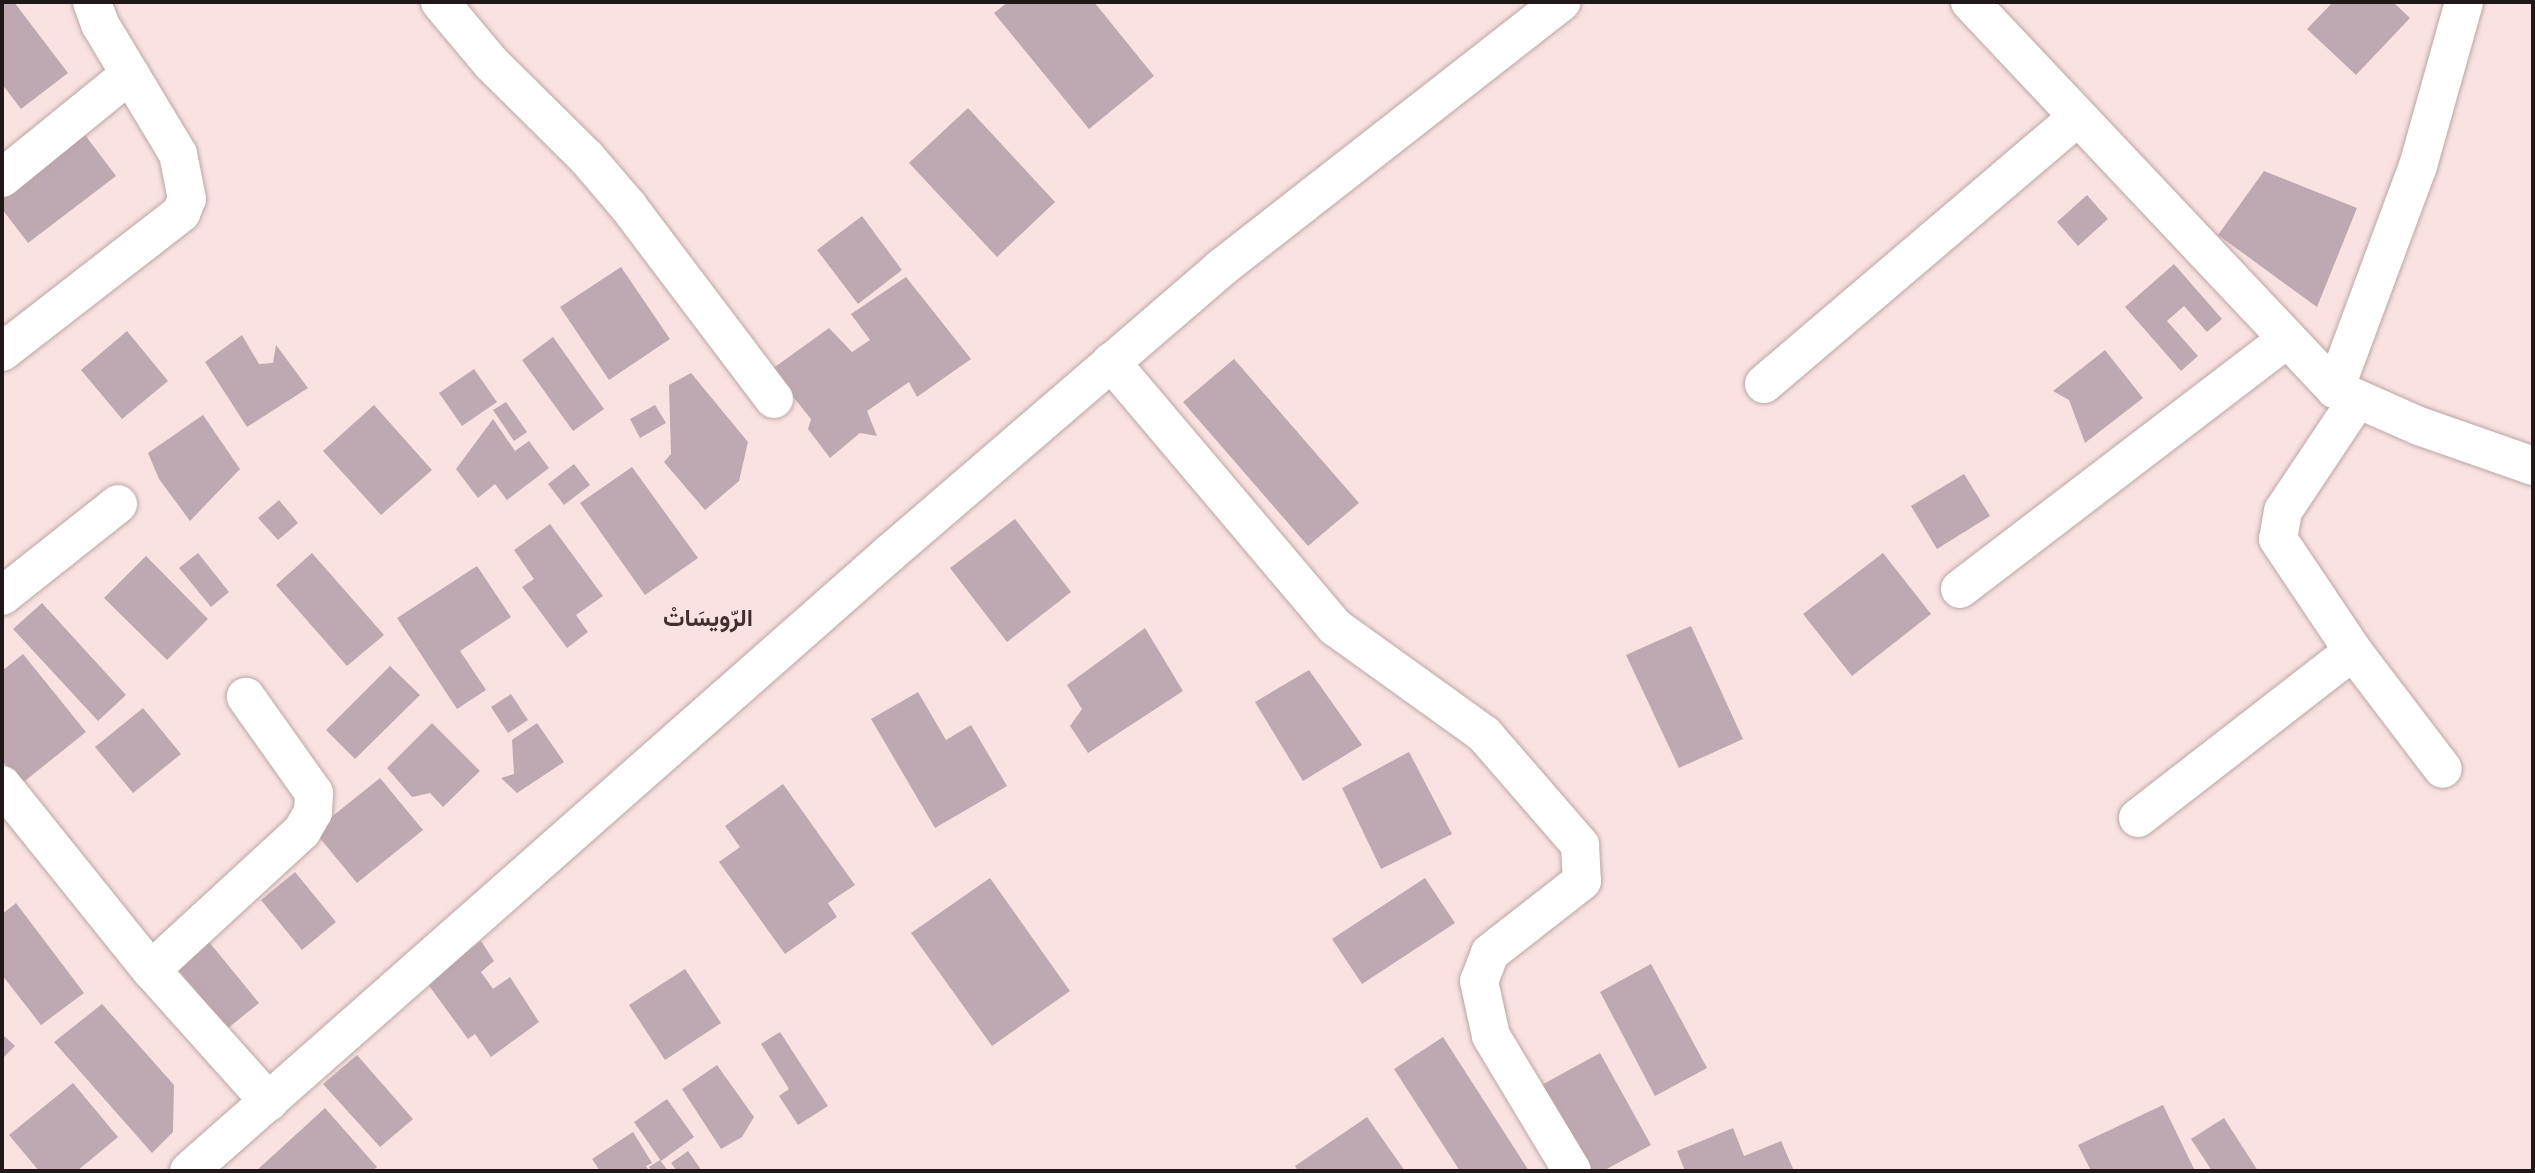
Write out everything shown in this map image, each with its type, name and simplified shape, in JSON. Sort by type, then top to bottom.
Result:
[{"type":"street","points":[[2,352],[181,213],[187,199],[178,154],[130,74],[92,2]]},
{"type":"street","points":[[440,2],[498,72],[587,158],[628,206],[774,399]]},
{"type":"street","points":[[1970,2],[2287,339],[2346,394],[2533,466]]},
{"type":"street","points":[[2443,769],[2353,651],[2278,539],[2277,526],[2346,394],[2418,166],[2463,2]]},
{"type":"street","points":[[188,1171],[1221,268],[1559,3]]},
{"type":"street","points":[[2,178],[130,74]]},
{"type":"street","points":[[1764,384],[2077,118]]},
{"type":"street","points":[[1960,589],[2287,339]]},
{"type":"street","points":[[1111,362],[1335,627],[1484,734],[1580,845],[1582,881],[1490,953],[1479,981],[1491,1036],[1572,1171]]},
{"type":"street","points":[[2,596],[118,504]]},
{"type":"street","points":[[2138,818],[2353,651]]},
{"type":"street","points":[[151,970],[302,831],[313,812],[314,793],[246,697]]},
{"type":"street","points":[[2,785],[151,970],[269,1102]]},
{"type":"building","points":[[2,2],[14,2],[68,73],[21,109],[2,84]]},
{"type":"building","points":[[1008,2],[1094,2],[1154,76],[1089,129],[994,13]]},
{"type":"building","points":[[2333,2],[2393,2],[2410,18],[2356,75],[2307,29]]},
{"type":"building","points":[[968,108],[1055,202],[997,257],[909,163]]},
{"type":"building","points":[[79,127],[116,176],[28,243],[2,209],[2,185]]},
{"type":"building","points":[[2264,171],[2357,208],[2317,307],[2218,235]]},
{"type":"building","points":[[2087,195],[2108,219],[2078,246],[2057,222]]},
{"type":"building","points":[[862,216],[902,270],[858,304],[817,250]]},
{"type":"building","points":[[2174,264],[2222,319],[2207,332],[2184,306],[2167,321],[2198,356],[2181,371],[2125,307]]},
{"type":"building","points":[[621,267],[670,339],[609,380],[560,307]]},
{"type":"building","points":[[906,277],[971,359],[917,397],[909,382],[867,411],[877,436],[860,433],[830,458],[808,429],[811,419],[782,383],[761,377],[829,328],[852,352],[870,340],[851,314]]},
{"type":"building","points":[[127,331],[168,381],[122,419],[81,370]]},
{"type":"building","points":[[242,335],[259,364],[273,363],[276,345],[308,388],[247,427],[205,362]]},
{"type":"building","points":[[553,337],[604,409],[573,431],[522,360]]},
{"type":"building","points":[[2105,350],[2143,398],[2085,443],[2069,400],[2053,391]]},
{"type":"building","points":[[1234,359],[1359,503],[1308,546],[1183,402]]},
{"type":"building","points":[[474,369],[497,402],[462,426],[439,393]]},
{"type":"building","points":[[691,373],[748,442],[739,481],[705,510],[664,462],[671,454],[669,385]]},
{"type":"building","points":[[506,402],[527,432],[514,441],[493,410]]},
{"type":"building","points":[[374,405],[432,470],[381,515],[323,451]]},
{"type":"building","points":[[655,405],[666,423],[640,438],[630,419]]},
{"type":"building","points":[[203,415],[240,469],[190,521],[159,479],[148,453]]},
{"type":"building","points":[[493,419],[515,451],[529,441],[549,468],[507,500],[495,484],[478,498],[456,469]]},
{"type":"building","points":[[574,464],[590,485],[564,505],[548,484]]},
{"type":"building","points":[[632,467],[698,558],[645,595],[580,503]]},
{"type":"building","points":[[1964,474],[1990,516],[1937,549],[1911,506]]},
{"type":"building","points":[[279,500],[298,523],[278,540],[258,518]]},
{"type":"building","points":[[1015,519],[1071,592],[1007,642],[950,568]]},
{"type":"building","points":[[550,524],[603,596],[576,615],[588,632],[567,648],[522,587],[534,579],[514,550]]},
{"type":"building","points":[[198,553],[229,592],[211,607],[179,568]]},
{"type":"building","points":[[312,553],[384,635],[347,666],[276,585]]},
{"type":"building","points":[[1883,553],[1931,614],[1852,676],[1803,614]]},
{"type":"building","points":[[146,556],[208,619],[167,660],[104,598]]},
{"type":"building","points":[[477,566],[511,617],[460,651],[486,690],[457,709],[397,618]]},
{"type":"building","points":[[42,603],[126,695],[98,721],[13,629]]},
{"type":"building","points":[[1691,626],[1743,739],[1679,768],[1626,655]]},
{"type":"building","points":[[1145,628],[1183,691],[1088,753],[1070,726],[1082,709],[1067,685]]},
{"type":"building","points":[[23,654],[86,732],[21,784],[2,760],[2,671]]},
{"type":"building","points":[[390,666],[420,695],[355,759],[326,730]]},
{"type":"building","points":[[1309,670],[1362,745],[1303,781],[1255,702]]},
{"type":"building","points":[[918,692],[946,740],[971,725],[1007,786],[935,828],[871,719]]},
{"type":"building","points":[[511,694],[528,720],[508,733],[491,707]]},
{"type":"building","points":[[143,708],[181,754],[133,793],[95,747]]},
{"type":"building","points":[[432,723],[480,771],[443,807],[430,793],[412,797],[387,768]]},
{"type":"building","points":[[537,723],[564,762],[517,793],[501,778],[514,774],[512,740]]},
{"type":"building","points":[[1409,752],[1452,834],[1381,869],[1342,788]]},
{"type":"building","points":[[380,778],[423,830],[357,883],[314,831]]},
{"type":"building","points":[[783,784],[855,885],[828,903],[837,917],[785,954],[719,862],[740,847],[725,826]]},
{"type":"building","points":[[295,872],[336,922],[302,950],[261,900]]},
{"type":"building","points":[[990,878],[1070,991],[992,1046],[911,933]]},
{"type":"building","points":[[1425,878],[1455,923],[1362,984],[1332,939]]},
{"type":"building","points":[[16,903],[84,993],[41,1025],[2,975],[2,914]]},
{"type":"building","points":[[481,941],[494,961],[481,972],[493,989],[510,977],[539,1022],[491,1057],[475,1034],[468,1039],[427,983]]},
{"type":"building","points":[[209,942],[259,1003],[227,1029],[177,968]]},
{"type":"building","points":[[1651,964],[1707,1068],[1655,1096],[1600,992]]},
{"type":"building","points":[[685,969],[721,1023],[665,1060],[629,1005]]},
{"type":"building","points":[[102,1004],[174,1085],[173,1132],[152,1153],[54,1042]]},
{"type":"building","points":[[780,1032],[828,1106],[798,1125],[779,1096],[789,1089],[761,1044]]},
{"type":"building","points":[[2,1034],[15,1046],[2,1059]]},
{"type":"building","points":[[1443,1037],[1529,1171],[1460,1171],[1394,1069]]},
{"type":"building","points":[[1600,1053],[1651,1145],[1603,1171],[1585,1171],[1538,1087]]},
{"type":"building","points":[[357,1055],[413,1119],[380,1147],[323,1084]]},
{"type":"building","points":[[717,1065],[754,1117],[742,1137],[721,1149],[682,1089]]},
{"type":"building","points":[[73,1083],[118,1137],[77,1171],[39,1171],[9,1135]]},
{"type":"building","points":[[667,1099],[694,1137],[661,1161],[634,1122]]},
{"type":"building","points":[[2163,1105],[2195,1171],[2091,1171],[2078,1145]]},
{"type":"building","points":[[325,1108],[377,1167],[372,1171],[256,1171]]},
{"type":"building","points":[[1367,1117],[1405,1171],[1298,1171],[1295,1166]]},
{"type":"building","points":[[2224,1118],[2258,1171],[2212,1171],[2191,1139]]},
{"type":"building","points":[[1733,1128],[1744,1156],[1781,1141],[1794,1171],[1685,1171],[1677,1151]]},
{"type":"building","points":[[633,1132],[652,1163],[646,1166],[649,1171],[600,1171],[592,1159]]},
{"type":"building","points":[[688,1151],[702,1171],[677,1171],[671,1163]]},
{"type":"building","points":[[660,1160],[668,1171],[652,1171],[649,1167]]},
{"type":"district","name":"الرّويسَاتْ","points":[[708,618]]}]
